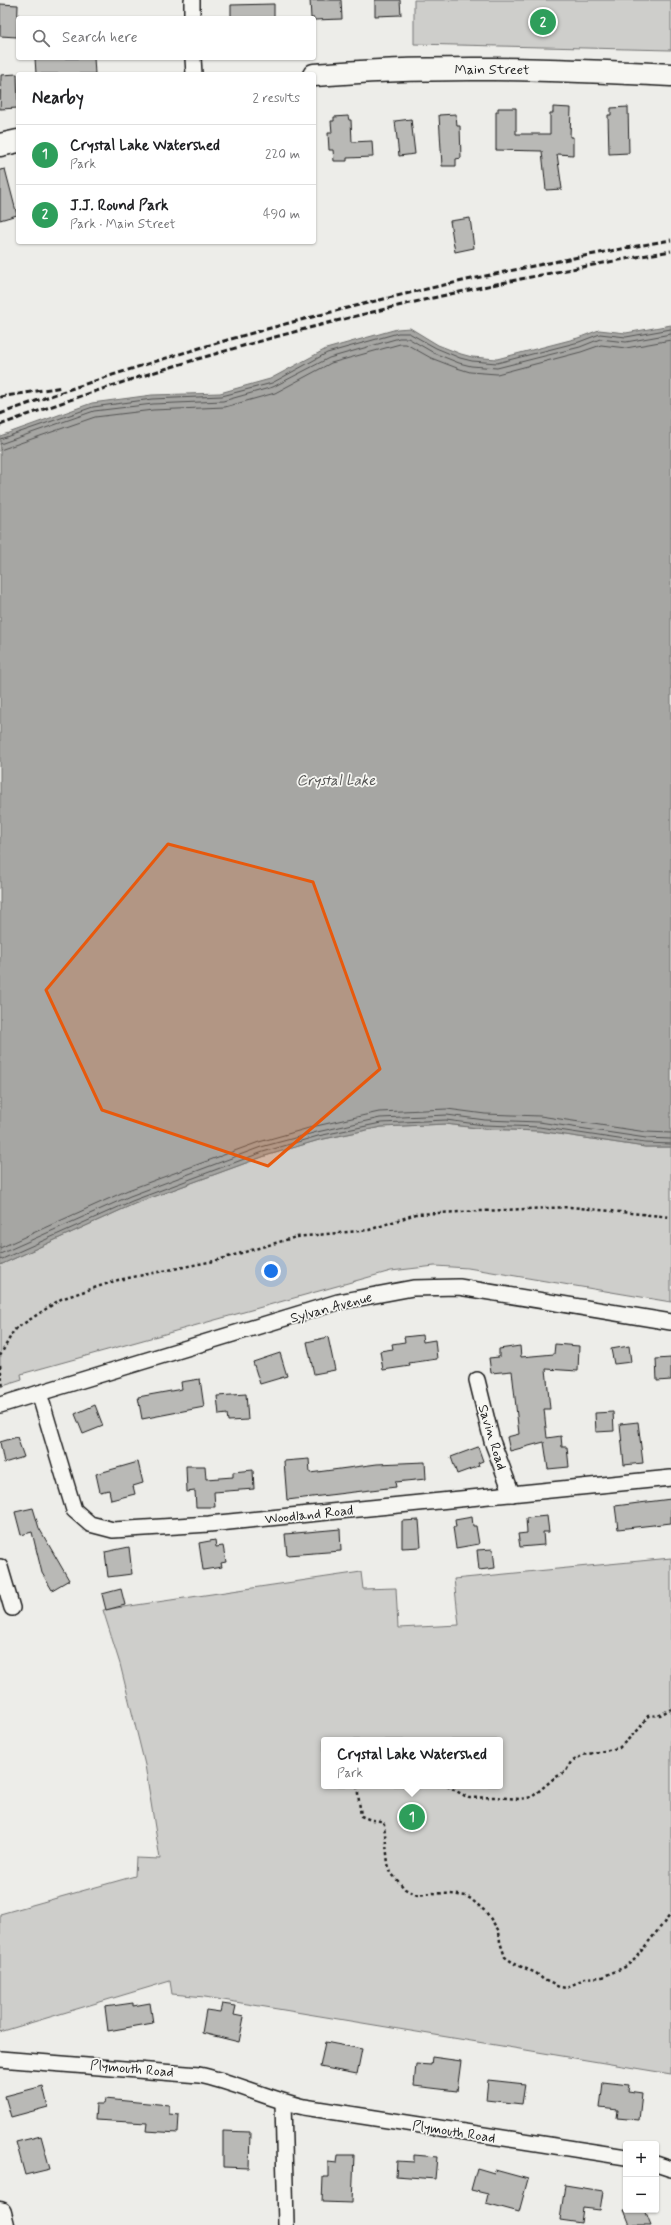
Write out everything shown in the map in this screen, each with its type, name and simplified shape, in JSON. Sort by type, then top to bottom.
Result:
[{"type":"main road","name":"Main Street","points":[[316,75],[465,68],[671,74]]},
{"type":"main road","points":[[0,145],[16,141]]},
{"type":"main road","points":[[0,2213],[3,2225]]},
{"type":"street","points":[[192,0],[192,16]]},
{"type":"street","points":[[193,60],[194,72]]},
{"type":"street","name":"Sylvan Avenue","points":[[3,1404],[338,1302],[413,1288],[459,1287],[671,1322]]},
{"type":"street","name":"Savin Road","points":[[476,1380],[492,1441],[512,1494]]},
{"type":"street","name":"Woodland Road","points":[[39,1393],[74,1510],[90,1524],[107,1529],[128,1530],[209,1524],[671,1478]]},
{"type":"street","points":[[0,1568],[12,1608]]},
{"type":"street","name":"Plymouth Road","points":[[0,2059],[199,2075],[222,2080],[283,2102],[304,2107],[623,2157]]},
{"type":"street","points":[[283,2102],[286,2225]]},
{"type":"street","points":[[659,2165],[671,2169]]},
{"type":"path","points":[[0,1356],[14,1330],[61,1298],[118,1280],[214,1261],[296,1237],[369,1230],[416,1214],[570,1207],[671,1217]]},
{"type":"path","points":[[0,1365],[3,1404]]},
{"type":"path","points":[[452,1789],[466,1797],[529,1798],[537,1794],[553,1779],[566,1771],[571,1762],[583,1755],[620,1748],[639,1729],[648,1716],[660,1715],[671,1710]]},
{"type":"path","points":[[357,1789],[361,1816],[370,1820],[382,1821],[384,1824],[388,1864],[391,1873],[406,1889],[417,1895],[434,1893],[451,1894],[466,1896],[471,1899],[486,1912],[499,1931],[500,1942],[505,1957],[515,1964],[536,1973],[544,1980],[559,1987],[567,1988],[585,1978],[602,1977],[625,1967],[634,1960],[671,1914]]},
{"type":"highlighted area","points":[[168,844],[313,882],[380,1069],[268,1166],[102,1110],[46,990]]},
{"type":"shaded area","points":[[414,0],[671,0],[671,50],[414,44]]},
{"type":"shaded area","points":[[446,1124],[484,1129],[539,1131],[645,1147],[671,1147],[671,1302],[468,1268],[435,1266],[391,1271],[21,1374],[22,1380],[0,1387],[0,1265],[134,1204],[265,1156],[319,1140],[381,1127]]},
{"type":"shaded area","points":[[671,1558],[671,2074],[205,1997],[172,1994],[170,1981],[0,2032],[0,1914],[135,1876],[136,1858],[160,1859],[145,1765],[120,1664],[103,1610],[361,1572],[363,1589],[396,1588],[398,1628],[459,1625],[454,1579]]},
{"type":"water","name":"Crystal Lake","points":[[671,325],[671,1147],[645,1147],[539,1131],[484,1129],[446,1124],[381,1127],[319,1140],[265,1156],[134,1204],[0,1265],[0,436],[92,403],[152,395],[220,393],[270,379],[326,349],[397,329],[410,328],[438,345],[461,354],[472,357],[497,359],[578,338],[599,330],[626,333]]},
{"type":"building","points":[[310,0],[341,0],[342,19],[316,20],[316,16],[311,16]]},
{"type":"building","points":[[375,0],[400,0],[401,15],[375,16]]},
{"type":"building","points":[[0,4],[18,5],[18,16],[16,16],[16,37],[0,36]]},
{"type":"building","points":[[274,4],[274,16],[231,16],[231,5]]},
{"type":"building","points":[[35,60],[94,60],[95,72],[36,72]]},
{"type":"building","points":[[16,74],[16,108],[0,109],[1,75]]},
{"type":"building","points":[[553,107],[571,108],[570,137],[573,137],[573,155],[557,154],[562,189],[546,190],[542,151],[496,150],[496,112],[498,112],[498,108],[516,108],[516,134],[550,134],[550,113],[553,113]]},
{"type":"building","points":[[628,107],[629,153],[609,154],[608,115],[611,115],[611,108]]},
{"type":"building","points":[[456,114],[457,126],[460,126],[461,158],[456,159],[456,166],[442,166],[439,115]]},
{"type":"building","points":[[348,116],[349,120],[351,120],[352,142],[372,141],[373,157],[347,158],[347,161],[334,161],[333,150],[329,150],[328,133],[332,133],[331,121],[334,121],[334,117]]},
{"type":"building","points":[[411,119],[415,154],[399,156],[395,121]]},
{"type":"building","points":[[5,169],[16,215],[0,220],[0,170]]},
{"type":"building","points":[[470,218],[474,248],[455,252],[450,221]]},
{"type":"building","points":[[422,1335],[423,1342],[435,1340],[437,1359],[409,1363],[410,1366],[383,1370],[380,1351],[393,1349],[392,1344],[405,1342],[404,1337]]},
{"type":"building","points":[[328,1337],[335,1370],[314,1374],[307,1342]]},
{"type":"building","points":[[555,1344],[579,1346],[578,1371],[546,1369],[550,1409],[544,1409],[547,1438],[561,1436],[562,1447],[567,1447],[569,1467],[548,1469],[544,1442],[510,1451],[507,1437],[519,1434],[512,1371],[491,1373],[489,1358],[499,1357],[499,1349],[520,1346],[521,1357],[554,1354]]},
{"type":"building","points":[[629,1346],[631,1362],[614,1364],[611,1349]]},
{"type":"building","points":[[280,1353],[287,1376],[260,1384],[253,1362]]},
{"type":"building","points":[[671,1358],[671,1380],[657,1381],[656,1359]]},
{"type":"building","points":[[200,1379],[204,1407],[142,1419],[138,1397],[182,1389],[181,1382]]},
{"type":"building","points":[[246,1394],[248,1420],[228,1421],[227,1414],[219,1415],[217,1396]]},
{"type":"building","points":[[95,1405],[103,1426],[83,1434],[75,1414]]},
{"type":"building","points":[[613,1412],[614,1431],[596,1432],[595,1413]]},
{"type":"building","points":[[638,1422],[643,1463],[624,1465],[620,1424]]},
{"type":"building","points":[[17,1437],[24,1457],[4,1463],[0,1442]]},
{"type":"building","points":[[478,1447],[483,1461],[478,1463],[479,1466],[457,1474],[451,1457]]},
{"type":"building","points":[[309,1459],[310,1473],[377,1464],[425,1462],[426,1479],[395,1482],[396,1487],[287,1500],[284,1461]]},
{"type":"building","points":[[138,1462],[143,1483],[133,1486],[135,1494],[111,1500],[109,1490],[100,1492],[96,1474]]},
{"type":"building","points":[[186,1466],[205,1466],[206,1479],[233,1477],[233,1472],[253,1470],[254,1489],[214,1492],[215,1507],[196,1507],[195,1491],[187,1492]]},
{"type":"building","points":[[671,1499],[671,1523],[618,1529],[615,1506]]},
{"type":"building","points":[[33,1508],[39,1528],[69,1580],[52,1590],[42,1573],[32,1532],[21,1535],[15,1512]]},
{"type":"building","points":[[547,1516],[549,1532],[543,1532],[544,1545],[520,1547],[518,1534],[527,1533],[526,1518]]},
{"type":"building","points":[[472,1517],[473,1526],[476,1526],[479,1544],[456,1548],[453,1527],[456,1527],[455,1520]]},
{"type":"building","points":[[419,1520],[421,1547],[402,1548],[402,1521]]},
{"type":"building","points":[[340,1529],[341,1551],[287,1555],[285,1534]]},
{"type":"building","points":[[215,1540],[216,1547],[223,1546],[226,1562],[221,1563],[222,1567],[203,1570],[199,1543]]},
{"type":"building","points":[[129,1547],[132,1574],[108,1577],[105,1552]]},
{"type":"building","points":[[493,1549],[495,1568],[479,1570],[477,1550]]},
{"type":"building","points":[[121,1589],[125,1605],[106,1610],[102,1594]]},
{"type":"building","points":[[133,2003],[133,2006],[150,2003],[153,2023],[108,2031],[105,2007]]},
{"type":"building","points":[[222,2004],[236,2006],[234,2015],[244,2017],[239,2042],[202,2033],[206,2010],[220,2012]]},
{"type":"building","points":[[325,2042],[362,2049],[357,2074],[320,2067]]},
{"type":"building","points":[[432,2057],[461,2061],[457,2091],[414,2086],[416,2064],[431,2065]]},
{"type":"building","points":[[488,2080],[525,2084],[522,2104],[486,2100]]},
{"type":"building","points":[[603,2082],[629,2085],[628,2091],[642,2093],[639,2120],[617,2118],[618,2110],[600,2108]]},
{"type":"building","points":[[43,2086],[48,2107],[11,2117],[5,2096]]},
{"type":"building","points":[[105,2099],[169,2105],[169,2114],[179,2115],[178,2133],[146,2131],[147,2123],[95,2120],[96,2104],[104,2104]]},
{"type":"building","points":[[223,2131],[250,2132],[249,2168],[223,2167]]},
{"type":"building","points":[[41,2136],[50,2169],[25,2175],[16,2142]]},
{"type":"building","points":[[338,2155],[354,2155],[352,2203],[322,2202],[323,2177],[328,2177],[328,2162],[337,2163]]},
{"type":"building","points":[[414,2155],[437,2157],[435,2179],[396,2176],[397,2161],[414,2162]]},
{"type":"building","points":[[477,2168],[494,2173],[495,2170],[528,2179],[519,2212],[486,2203],[488,2194],[471,2190]]},
{"type":"building","points":[[565,2185],[603,2191],[600,2210],[583,2208],[581,2223],[560,2220]]},
{"type":"building","points":[[625,2213],[646,2213],[651,2225],[630,2225]]},
{"type":"railway","points":[[0,414],[82,385],[164,359],[248,334],[331,312],[500,273],[671,240]]},
{"type":"railway","points":[[0,425],[164,369],[331,322],[500,283],[671,251]]},
{"type":"railway","points":[[0,397],[62,387]]},
{"type":"place","name":"J.J. Round Park","points":[[543,22]]},
{"type":"place","name":"Crystal Lake Watershed","points":[[412,1817]]}]
